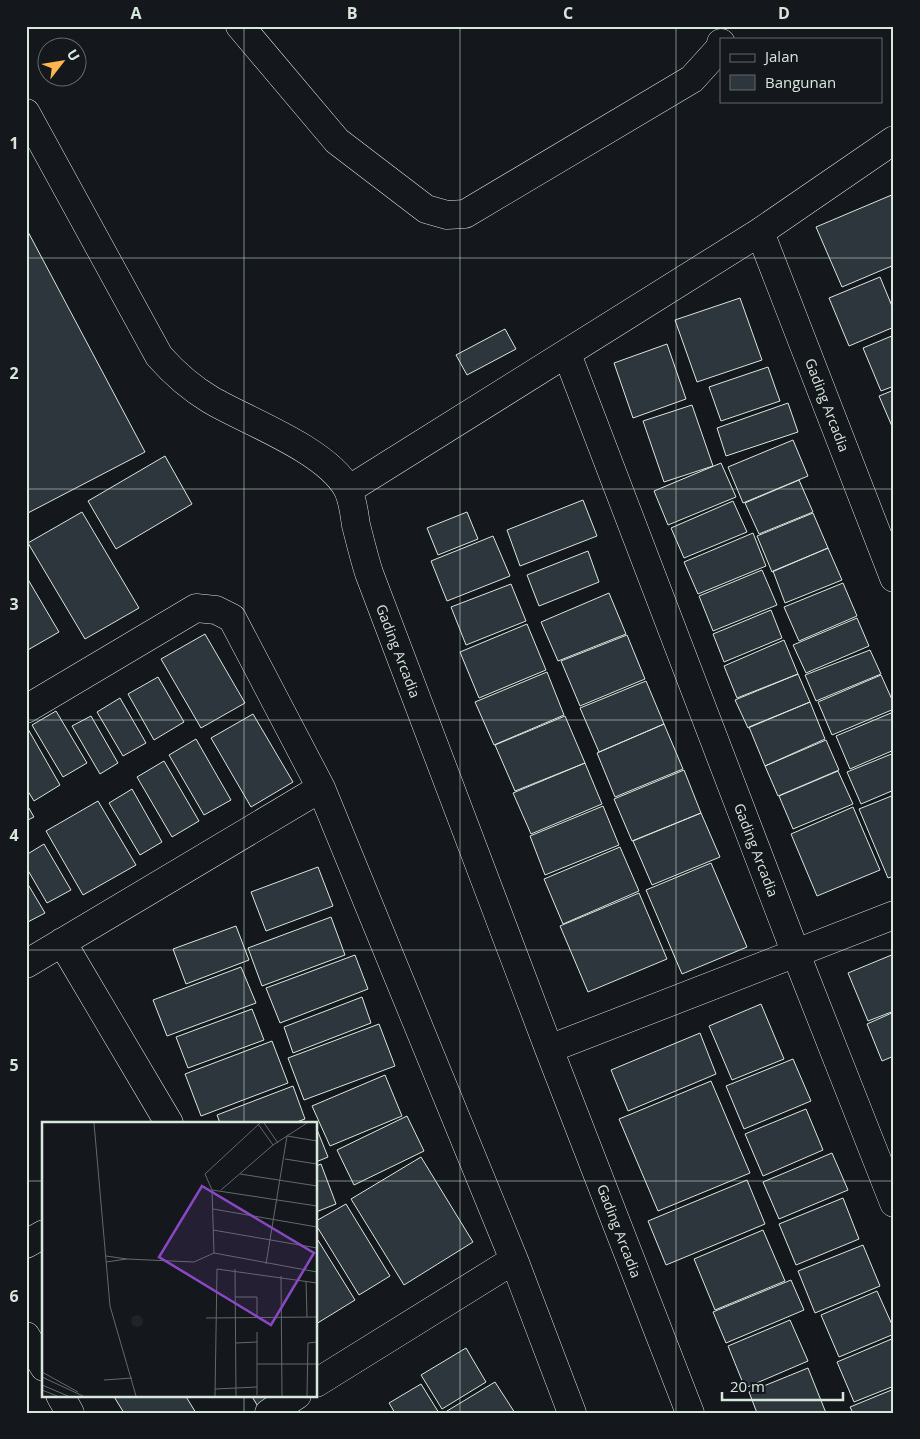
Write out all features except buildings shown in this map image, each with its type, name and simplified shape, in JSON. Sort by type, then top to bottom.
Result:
[{"type":"street","points":[[240,26],[337,140],[426,209],[447,215],[465,214],[692,78],[720,48]]},
{"type":"street","points":[[723,38],[727,26]]},
{"type":"street","points":[[26,113],[159,356],[185,383],[210,400],[298,446],[329,466],[348,490],[760,232],[894,140]]},
{"type":"street","name":"Gading Arcadia","points":[[760,232],[894,578]]},
{"type":"street","name":"Gading Arcadia","points":[[567,354],[796,954],[894,1203]]},
{"type":"street","name":"Gading Arcadia","points":[[348,490],[368,573],[690,1413]]},
{"type":"street","points":[[26,709],[196,608],[216,610],[232,618],[321,788],[514,1260],[572,1413]]},
{"type":"street","points":[[26,964],[321,788]]},
{"type":"street","points":[[549,1049],[894,916]]},
{"type":"street","points":[[62,942],[168,1122]]},
{"type":"street","points":[[26,1244],[42,1235]]},
{"type":"street","points":[[318,1382],[514,1260]]},
{"type":"street","points":[[26,1336],[42,1364]]},
{"type":"street","points":[[61,1396],[70,1413]]},
{"type":"street","points":[[269,1413],[295,1396]]}]
